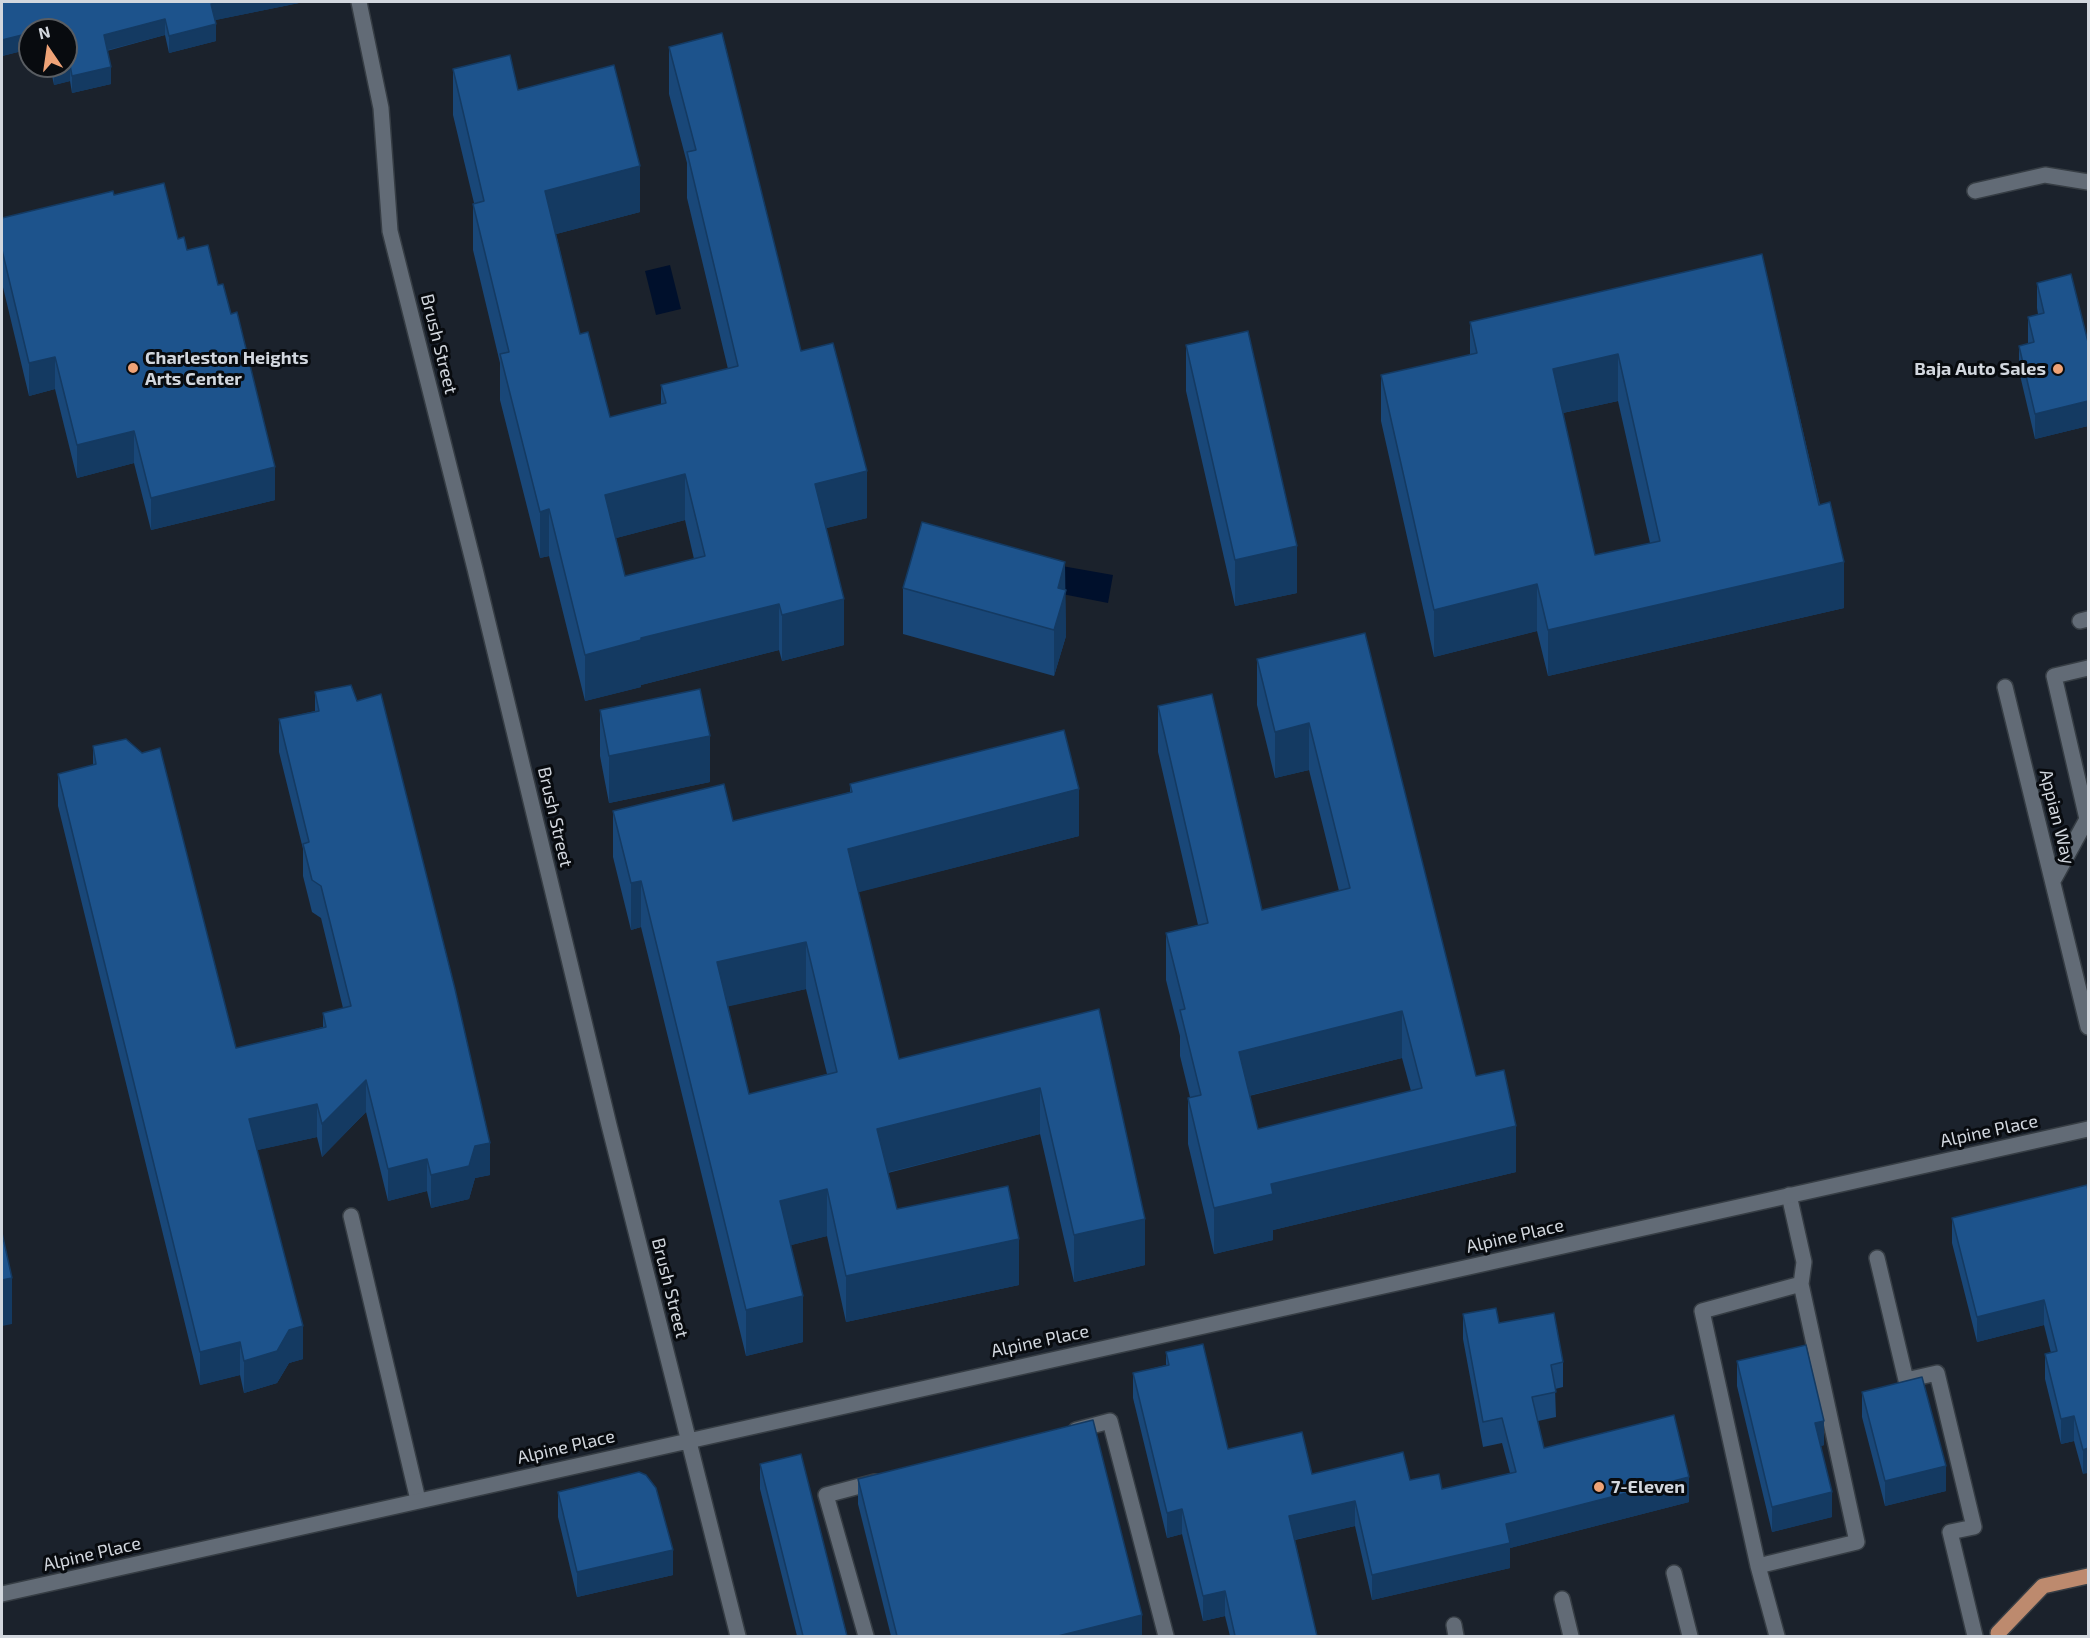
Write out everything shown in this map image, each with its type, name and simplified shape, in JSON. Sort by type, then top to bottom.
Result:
[{"type":"main road","points":[[1983,1636],[2001,1635],[2043,1587],[2088,1576]]},
{"type":"street","name":"Brush Street","points":[[359,2],[381,108],[390,231],[738,1636]]},
{"type":"street","points":[[1975,190],[2045,175],[2088,182]]},
{"type":"street","points":[[2053,881],[2087,819],[2054,676],[2088,668]]},
{"type":"street","name":"Appian Way","points":[[2005,687],[2088,1027]]},
{"type":"street","name":"Alpine Place","points":[[2,1594],[688,1439],[2088,1129]]},
{"type":"street","points":[[1758,1566],[1857,1542],[1801,1284],[1804,1262],[1789,1195]]},
{"type":"street","points":[[351,1216],[418,1500]]},
{"type":"street","points":[[1877,1258],[1906,1380],[1937,1373],[1974,1527],[1950,1532],[1974,1636]]},
{"type":"street","points":[[1777,1636],[1758,1566],[1702,1311],[1801,1284]]},
{"type":"street","points":[[1065,1433],[1110,1421],[1166,1636]]},
{"type":"street","points":[[866,1636],[826,1495],[894,1477]]},
{"type":"street","points":[[1674,1573],[1690,1636]]},
{"type":"street","points":[[1562,1599],[1571,1636]]},
{"type":"water","points":[[670,265],[681,309],[656,315],[645,271]]},
{"type":"water","points":[[1062,566],[1113,575],[1108,603],[1057,593]]},
{"type":"building","points":[[2,2],[225,2],[211,4],[216,24],[169,36],[165,19],[104,35],[111,67],[78,75],[78,18],[18,18],[18,36],[2,40]]},
{"type":"building","points":[[722,33],[801,351],[833,343],[867,471],[815,484],[844,599],[782,615],[779,604],[641,638],[641,640],[585,655],[549,509],[540,512],[500,354],[509,352],[473,204],[484,201],[453,69],[510,55],[518,90],[614,65],[640,166],[545,191],[580,334],[588,332],[610,417],[666,403],[661,385],[738,366],[687,152],[696,150],[669,47]],"holes":[[[685,474],[705,556],[625,576],[605,495]]]},
{"type":"building","name":"Charleston Heights Arts Center","points":[[164,183],[178,239],[184,237],[187,250],[208,245],[218,285],[223,284],[231,314],[237,312],[275,467],[151,498],[134,431],[77,445],[55,357],[29,363],[2,250],[2,218],[113,191],[114,195]]},
{"type":"building","points":[[1762,254],[1819,505],[1830,502],[1844,562],[1548,630],[1537,584],[1434,610],[1381,375],[1477,353],[1470,322]],"holes":[[[1618,354],[1660,541],[1595,555],[1553,369]]]},
{"type":"building","name":"Baja Auto Sales","points":[[2071,274],[2088,342],[2088,401],[2035,414],[2019,346],[2034,342],[2028,317],[2044,313],[2037,283]]},
{"type":"building","points":[[1248,331],[1297,546],[1235,560],[1186,345]]},
{"type":"building","points":[[922,522],[1065,562],[1058,588],[1066,590],[1054,630],[903,588]]},
{"type":"building","points":[[1365,633],[1476,1076],[1504,1070],[1516,1126],[1271,1184],[1273,1194],[1214,1208],[1188,1098],[1201,1095],[1180,1010],[1185,1009],[1166,933],[1208,923],[1158,706],[1212,694],[1262,910],[1350,888],[1309,723],[1275,732],[1257,659]],"holes":[[[1402,1011],[1422,1088],[1258,1129],[1239,1052]]]},
{"type":"building","points":[[351,685],[357,701],[381,694],[455,989],[490,1143],[475,1146],[469,1166],[431,1175],[427,1159],[388,1169],[366,1080],[322,1124],[317,1104],[249,1119],[303,1326],[289,1330],[277,1351],[244,1361],[240,1342],[200,1352],[58,774],[96,764],[93,746],[126,739],[142,753],[160,748],[236,1048],[326,1027],[323,1013],[351,1006],[321,886],[312,880],[303,844],[309,842],[279,719],[319,711],[315,692]]},
{"type":"building","points":[[700,689],[710,736],[609,756],[600,710]]},
{"type":"building","points":[[1064,730],[1079,789],[848,849],[899,1059],[1099,1009],[1145,1219],[1074,1235],[1040,1088],[877,1129],[897,1209],[1008,1186],[1019,1239],[846,1276],[827,1189],[780,1201],[803,1296],[746,1310],[641,881],[631,883],[613,811],[724,784],[733,821],[852,792],[850,784]],"holes":[[[806,942],[837,1072],[749,1094],[717,962]]]},
{"type":"building","points":[[2087,1185],[2088,1448],[2083,1450],[2074,1416],[2061,1419],[2045,1354],[2057,1351],[2044,1300],[1977,1317],[1952,1218]]},
{"type":"building","points":[[2,1233],[12,1278],[2,1280]]},
{"type":"building","points":[[1496,1308],[1499,1323],[1554,1313],[1563,1362],[1551,1365],[1556,1392],[1532,1397],[1544,1448],[1674,1415],[1689,1477],[1506,1524],[1510,1543],[1372,1575],[1355,1501],[1289,1516],[1317,1636],[1235,1636],[1225,1591],[1203,1596],[1182,1509],[1167,1513],[1133,1373],[1169,1365],[1166,1352],[1203,1344],[1228,1449],[1302,1432],[1312,1474],[1403,1452],[1410,1480],[1439,1474],[1442,1489],[1516,1472],[1502,1418],[1483,1422],[1463,1314]]},
{"type":"building","points":[[1806,1345],[1824,1421],[1815,1423],[1832,1492],[1772,1507],[1737,1361]]},
{"type":"building","points":[[1922,1377],[1946,1466],[1885,1481],[1862,1392]]},
{"type":"building","points":[[1093,1420],[1142,1615],[1058,1636],[897,1636],[858,1479]]},
{"type":"building","points":[[801,1454],[847,1636],[803,1636],[760,1464]]},
{"type":"building","points":[[639,1472],[646,1475],[656,1488],[673,1550],[577,1572],[558,1492]]},
{"type":"place","name":"Charleston Heights Arts Center","points":[[133,368]]},
{"type":"place","name":"Baja Auto Sales","points":[[2058,369]]},
{"type":"place","name":"7-Eleven","points":[[1599,1487]]}]
